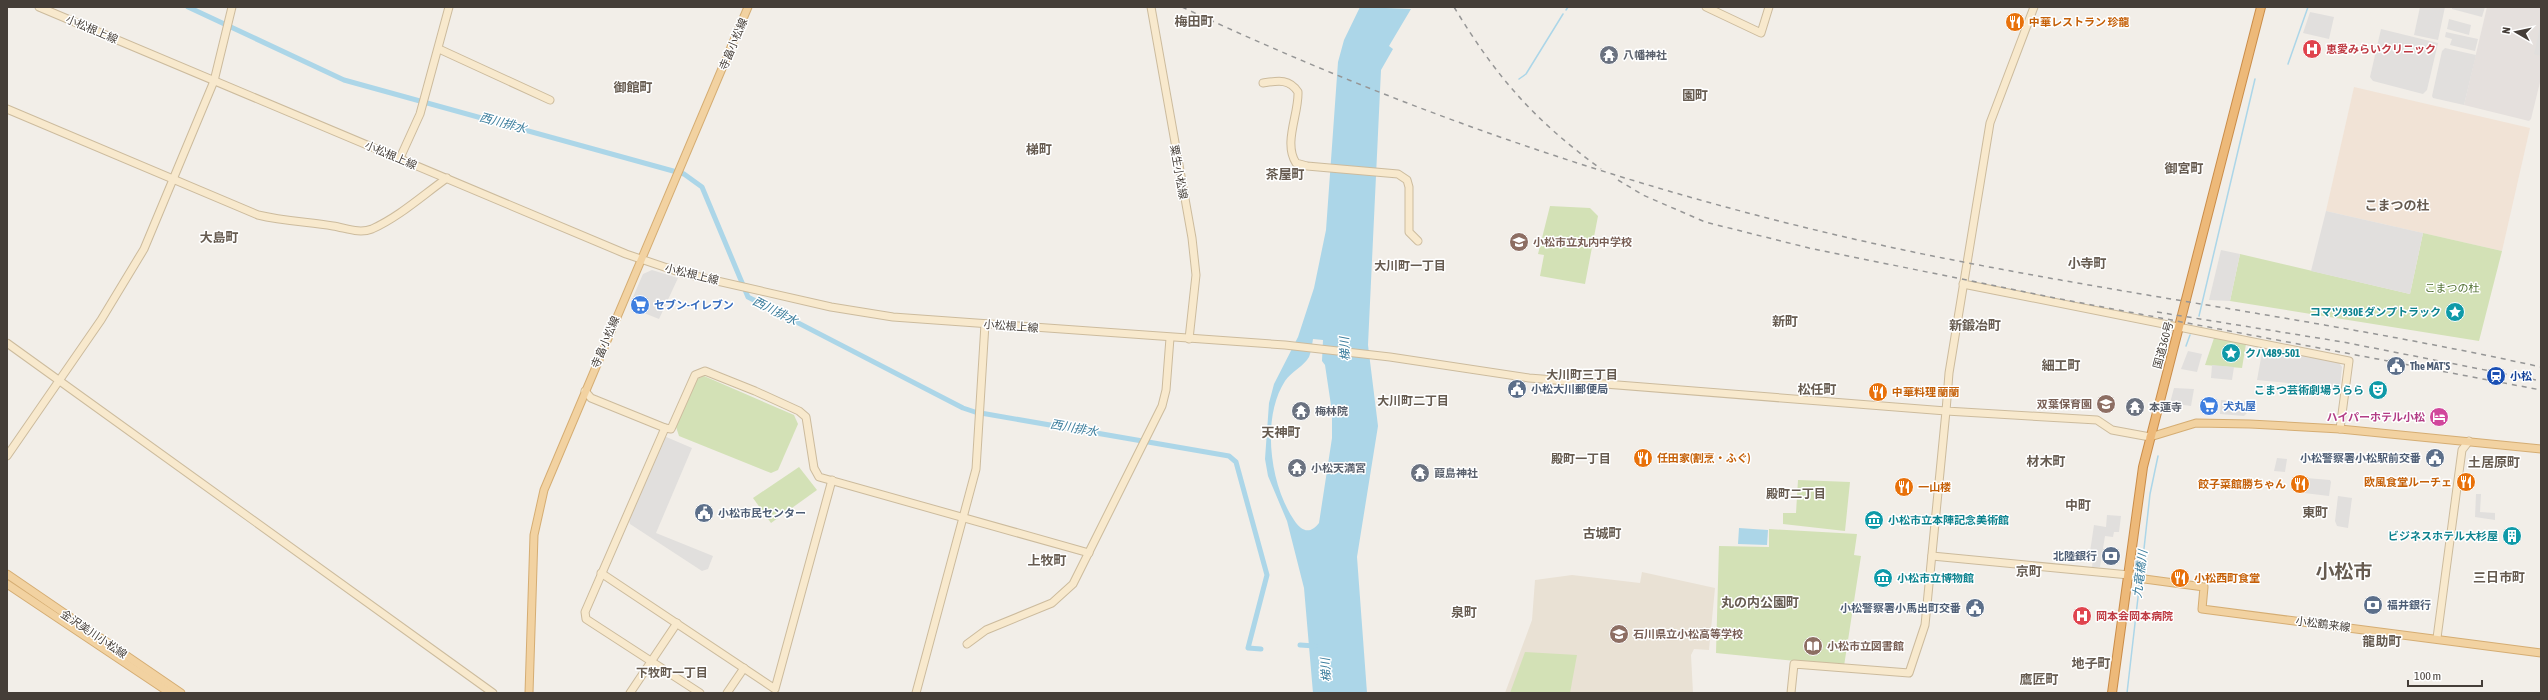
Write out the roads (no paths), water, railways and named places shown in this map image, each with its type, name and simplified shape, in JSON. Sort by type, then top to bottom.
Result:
[{"type":"highway","name":"国道360号","points":[[2112,693],[2129,575],[2135,515],[2150,438],[2260,7]]},
{"type":"main road","name":"寺畠小松線","points":[[529,693],[534,535],[544,490],[640,259],[748,7]]},
{"type":"main road","points":[[2150,438],[2196,423],[2340,429],[2541,449]]},
{"type":"main road","name":"金沢美川小松線","points":[[7,574],[181,693]]},
{"type":"main road","name":"小松鶴来線","points":[[2129,575],[2137,578],[2204,587],[2202,609],[2437,638],[2541,653]]},
{"type":"main road","points":[[7,584],[170,693]]},
{"type":"street","name":"小松根上線","points":[[39,7],[640,259],[682,273],[831,307],[872,314],[985,324],[1285,345],[1390,357],[1529,378],[1946,411],[2097,420],[2112,430],[2150,438]]},
{"type":"street","points":[[7,456],[136,265],[214,81],[228,30],[232,7]]},
{"type":"street","points":[[400,158],[420,114],[431,79],[449,7]]},
{"type":"street","name":"粟生小松線","points":[[1151,7],[1192,238],[1196,275],[1188,338]]},
{"type":"street","points":[[1706,7],[1761,33],[1769,7]]},
{"type":"street","points":[[1791,693],[1794,664],[1909,672],[1925,625],[1949,373],[1990,123],[2034,7]]},
{"type":"street","points":[[439,49],[550,100]]},
{"type":"street","points":[[1263,83],[1280,80],[1288,82],[1298,92],[1298,102],[1290,148],[1296,163],[1307,166],[1394,173],[1407,180],[1409,192],[1409,232],[1418,241]]},
{"type":"street","points":[[7,109],[172,180],[258,215],[356,231],[372,229],[390,219],[447,178]]},
{"type":"street","points":[[1963,284],[2179,326],[2349,362],[2340,429]]},
{"type":"street","points":[[916,693],[964,519],[976,469],[985,324]]},
{"type":"street","points":[[967,644],[986,630],[1052,603],[1073,584],[1148,436],[1166,390],[1170,338]]},
{"type":"street","points":[[7,343],[493,693]]},
{"type":"street","points":[[585,391],[591,398],[664,428],[671,429],[695,375],[705,370],[754,391],[806,417],[814,468],[819,477],[1089,553]]},
{"type":"street","points":[[664,428],[585,612],[586,619],[700,693]]},
{"type":"street","points":[[2437,638],[2462,450],[2469,441]]},
{"type":"street","points":[[601,573],[775,689],[832,480]]},
{"type":"street","points":[[1932,556],[2129,575]]},
{"type":"street","points":[[630,693],[677,623]]},
{"type":"street","points":[[727,693],[744,668]]},
{"type":"water","name":"梯川","points":[[1360,7],[1411,9],[1389,46],[1393,49],[1381,70],[1368,345],[1378,426],[1357,557],[1367,693],[1313,693],[1304,588],[1287,521],[1268,476],[1265,459],[1269,403],[1274,384],[1298,337],[1314,288],[1326,230],[1338,62],[1344,40]],"holes":[[[1313,339],[1323,340],[1322,361],[1325,365],[1332,412],[1332,438],[1319,523],[1316,527],[1306,530],[1300,527],[1294,520],[1279,489],[1274,470],[1271,432],[1273,413],[1278,396],[1285,381],[1309,357]]]},
{"type":"water","points":[[1739,528],[1768,530],[1767,545],[1738,544]]},
{"type":"waterway","name":"西川排水","points":[[188,7],[344,80],[684,174],[702,187],[748,297],[963,408],[975,412],[1229,456],[1236,462],[1267,575],[1248,648],[1261,649]]},
{"type":"waterway","points":[[2288,64],[2308,7]]},
{"type":"waterway","points":[[1519,79],[1526,74],[1563,14]]},
{"type":"waterway","points":[[2199,316],[2255,79]]},
{"type":"waterway","points":[[2186,346],[2190,335]]},
{"type":"waterway","name":"九竜橋川","points":[[2141,576],[2150,494],[2158,456]]},
{"type":"waterway","name":"九竜橋川","points":[[2127,693],[2140,580]]},
{"type":"waterway","name":"西川排水","points":[[1300,645],[1315,646]]},
{"type":"railway","points":[[1182,7],[1356,83],[1445,117],[1534,149],[1624,178],[1715,204],[1806,228],[1979,265],[2381,335],[2541,367]]},
{"type":"railway","points":[[1454,7],[1486,55],[1518,96],[1556,133],[1601,169]]},
{"type":"railway","points":[[1618,180],[1643,195],[1705,222],[1809,248],[2050,297],[2541,390]]},
{"type":"railway","points":[[2157,312],[2343,342],[2541,381]]},
{"type":"place","name":"中華レストラン 珍龍","points":[[2015,22]]},
{"type":"place","name":"恵愛みらいクリニック","points":[[2312,49]]},
{"type":"place","name":"八幡神社","points":[[1609,55]]},
{"type":"place","name":"小松市立丸内中学校","points":[[1519,242]]},
{"type":"place","name":"セブン-イレブン","points":[[640,305]]},
{"type":"place","name":"コマツ930E ダンプトラック","points":[[2455,312]]},
{"type":"place","name":"クハ489-501","points":[[2231,353]]},
{"type":"place","name":"The MAT'S","points":[[2396,366]]},
{"type":"place","name":"小松","points":[[2496,376]]},
{"type":"place","name":"小松大川郵便局","points":[[1517,389]]},
{"type":"place","name":"こまつ芸術劇場うらら","points":[[2378,390]]},
{"type":"place","name":"中華料理 蘭蘭","points":[[1878,392]]},
{"type":"place","name":"双葉保育園","points":[[2106,404]]},
{"type":"place","name":"犬丸屋","points":[[2209,406]]},
{"type":"place","name":"本蓮寺","points":[[2135,407]]},
{"type":"place","name":"梅林院","points":[[1301,411]]},
{"type":"place","name":"ハイパーホテル小松","points":[[2439,417]]},
{"type":"place","name":"任田家(割烹・ふぐ)","points":[[1643,458]]},
{"type":"place","name":"小松警察署小松駅前交番","points":[[2435,458]]},
{"type":"place","name":"小松天満宮","points":[[1297,468]]},
{"type":"place","name":"葭島神社","points":[[1420,473]]},
{"type":"place","name":"欧風食堂ルーチェ","points":[[2466,482]]},
{"type":"place","name":"餃子菜館勝ちゃん","points":[[2300,484]]},
{"type":"place","name":"一山楼","points":[[1904,487]]},
{"type":"place","name":"小松市民センター","points":[[704,513]]},
{"type":"place","name":"小松市立本陣記念美術館","points":[[1874,520]]},
{"type":"place","name":"ビジネスホテル大杉屋","points":[[2512,536]]},
{"type":"place","name":"北陸銀行","points":[[2111,556]]},
{"type":"place","name":"小松市立博物館","points":[[1883,578]]},
{"type":"place","name":"小松西町食堂","points":[[2180,578]]},
{"type":"place","name":"福井銀行","points":[[2373,605]]},
{"type":"place","name":"小松警察署小馬出町交番","points":[[1975,608]]},
{"type":"place","name":"岡本会岡本病院","points":[[2082,616]]},
{"type":"place","name":"石川県立小松高等学校","points":[[1619,634]]},
{"type":"place","name":"小松市立図書館","points":[[1813,646]]},
{"type":"district","name":"梅田町","points":[[1194,21]]},
{"type":"district","name":"御館町","points":[[633,87]]},
{"type":"district","name":"園町","points":[[1695,95]]},
{"type":"district","name":"梯町","points":[[1039,149]]},
{"type":"district","name":"御宮町","points":[[2184,168]]},
{"type":"district","name":"茶屋町","points":[[1285,174]]},
{"type":"district","name":"こまつの杜","points":[[2397,205]]},
{"type":"district","name":"大島町","points":[[219,237]]},
{"type":"district","name":"小寺町","points":[[2087,263]]},
{"type":"district","name":"大川町一丁目","points":[[1410,266]]},
{"type":"district","name":"新町","points":[[1785,321]]},
{"type":"district","name":"新鍛冶町","points":[[1975,325]]},
{"type":"district","name":"細工町","points":[[2061,365]]},
{"type":"district","name":"大川町三丁目","points":[[1582,375]]},
{"type":"district","name":"松任町","points":[[1817,389]]},
{"type":"district","name":"大川町二丁目","points":[[1413,401]]},
{"type":"district","name":"天神町","points":[[1281,432]]},
{"type":"district","name":"殿町一丁目","points":[[1581,459]]},
{"type":"district","name":"材木町","points":[[2046,461]]},
{"type":"district","name":"土居原町","points":[[2494,462]]},
{"type":"district","name":"殿町二丁目","points":[[1796,494]]},
{"type":"district","name":"中町","points":[[2078,505]]},
{"type":"district","name":"東町","points":[[2315,512]]},
{"type":"district","name":"古城町","points":[[1602,533]]},
{"type":"district","name":"上牧町","points":[[1047,560]]},
{"type":"district","name":"京町","points":[[2029,571]]},
{"type":"district","name":"小松市","points":[[2344,571]]},
{"type":"district","name":"三日市町","points":[[2499,577]]},
{"type":"district","name":"丸の内公園町","points":[[1760,602]]},
{"type":"district","name":"泉町","points":[[1464,612]]},
{"type":"district","name":"龍助町","points":[[2382,641]]},
{"type":"district","name":"地子町","points":[[2091,663]]},
{"type":"district","name":"下牧町一丁目","points":[[672,673]]},
{"type":"district","name":"鷹匠町","points":[[2039,679]]}]
